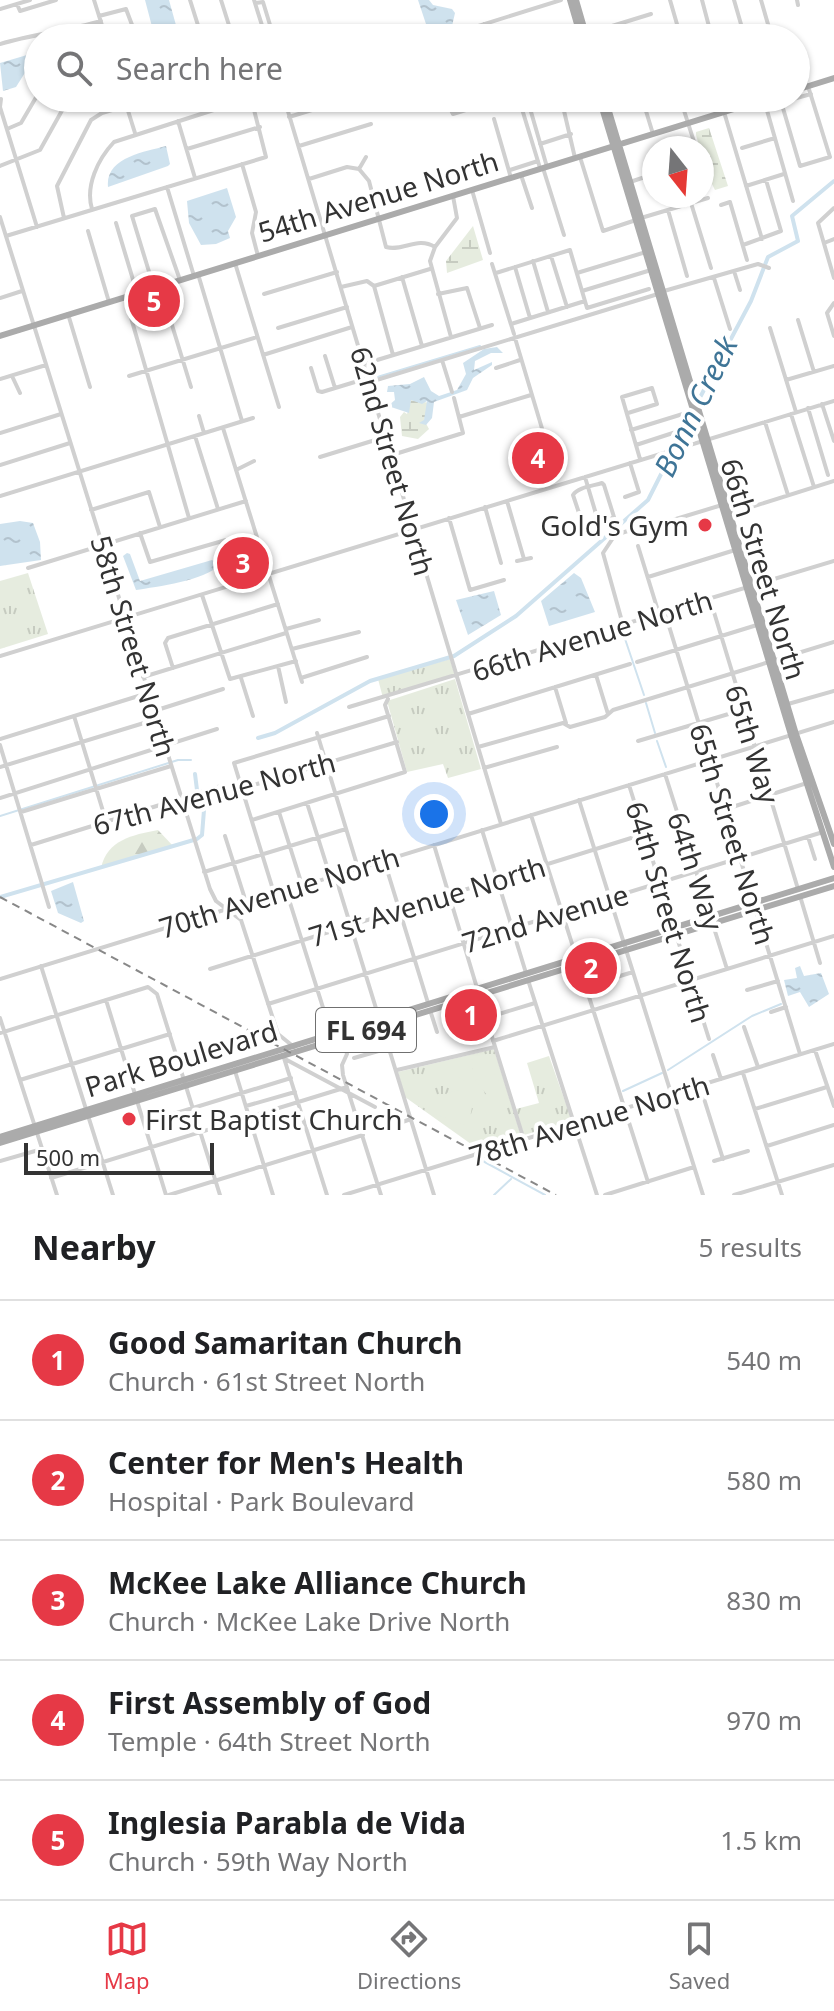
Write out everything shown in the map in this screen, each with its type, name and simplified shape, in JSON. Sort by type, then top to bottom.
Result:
[{"type":"main road","points":[[573,0],[583,24]]},
{"type":"main road","points":[[573,0],[581,24]]},
{"type":"main road","points":[[810,90],[834,78]]},
{"type":"main road","name":"66th Street North","points":[[607,112],[628,194],[638,219]]},
{"type":"main road","name":"54th Avenue North","points":[[0,336],[472,190],[510,174],[521,175],[724,112]]},
{"type":"main road","name":"66th Street North","points":[[616,145],[630,182],[693,408],[741,548],[834,867]]},
{"type":"main road","name":"66th Street North","points":[[647,249],[650,268],[674,326],[693,408]]},
{"type":"main road","name":"66th Street North","points":[[810,783],[834,844]]},
{"type":"main road","points":[[799,893],[834,878]]},
{"type":"main road","points":[[478,992],[495,984],[527,977],[799,893],[834,886]]},
{"type":"main road","points":[[527,977],[541,970],[576,962]]},
{"type":"main road","name":"Park Boulevard","points":[[0,1140],[330,1035],[415,1015],[444,1000],[512,985],[527,977]]},
{"type":"main road","name":"Park Boulevard","points":[[234,1068],[284,1057],[367,1030],[397,1014],[464,1000],[478,992]]},
{"type":"main road","points":[[343,1038],[354,1028]]},
{"type":"main road","points":[[315,1046],[330,1035]]},
{"type":"street","points":[[0,9],[30,0]]},
{"type":"street","points":[[17,4],[20,11],[56,0]]},
{"type":"street","points":[[94,0],[102,24]]},
{"type":"street","points":[[190,0],[198,24]]},
{"type":"street","points":[[221,0],[229,24]]},
{"type":"street","points":[[484,24],[561,0]]},
{"type":"street","points":[[670,0],[677,24]]},
{"type":"street","points":[[702,0],[708,24]]},
{"type":"street","points":[[734,0],[741,24]]},
{"type":"street","points":[[761,0],[768,24]]},
{"type":"street","points":[[262,24],[255,2],[263,2],[270,24]]},
{"type":"street","points":[[84,24],[126,9],[132,24]]},
{"type":"street","points":[[622,23],[651,14]]},
{"type":"street","points":[[0,44],[24,37]]},
{"type":"street","points":[[784,112],[800,166],[830,157],[810,90]]},
{"type":"street","points":[[1,99],[37,227]]},
{"type":"street","points":[[7,129],[21,123],[27,112]]},
{"type":"street","points":[[0,166],[40,150],[61,112]]},
{"type":"street","points":[[64,218],[57,186],[91,120],[106,112]]},
{"type":"street","points":[[129,112],[135,133]]},
{"type":"street","points":[[92,210],[88,192],[110,147],[120,138],[207,112]]},
{"type":"street","points":[[6,236],[266,157],[255,112]]},
{"type":"street","name":"62nd Street North","points":[[288,112],[501,824]]},
{"type":"street","points":[[289,117],[305,112]]},
{"type":"street","points":[[523,112],[564,235]]},
{"type":"street","points":[[531,112],[540,144],[542,166]]},
{"type":"street","points":[[565,112],[572,133],[569,138],[603,231],[675,208]]},
{"type":"street","points":[[646,112],[653,134]]},
{"type":"street","points":[[685,112],[692,136]]},
{"type":"street","points":[[724,112],[762,239]]},
{"type":"street","points":[[768,112],[793,201]]},
{"type":"street","points":[[494,119],[510,174]]},
{"type":"street","points":[[178,121],[195,178]]},
{"type":"street","points":[[299,146],[371,124]]},
{"type":"street","points":[[187,149],[260,127]]},
{"type":"street","points":[[540,144],[572,133]]},
{"type":"street","points":[[742,148],[775,138]]},
{"type":"street","points":[[359,169],[366,157]]},
{"type":"street","points":[[242,164],[256,212],[252,233],[258,256]]},
{"type":"street","name":"54th Avenue North","points":[[510,174],[542,166]]},
{"type":"street","points":[[309,179],[347,167],[359,169],[367,177],[388,249],[420,241],[435,247]]},
{"type":"street","points":[[746,186],[784,174]]},
{"type":"street","points":[[521,175],[532,208]]},
{"type":"street","points":[[630,182],[642,178]]},
{"type":"street","points":[[743,245],[781,231],[766,180]]},
{"type":"street","points":[[167,187],[243,422]]},
{"type":"street","points":[[472,190],[490,253]]},
{"type":"street","points":[[451,337],[430,269],[430,256],[457,218],[453,196]]},
{"type":"street","points":[[721,205],[730,202],[747,260]]},
{"type":"street","points":[[693,208],[711,268]]},
{"type":"street","points":[[834,208],[820,220],[834,278]]},
{"type":"street","points":[[180,280],[155,209],[132,216],[191,387]]},
{"type":"street","points":[[668,210],[687,276]]},
{"type":"street","name":"58th Street North","points":[[0,217],[204,872],[216,901],[241,920],[278,1034],[293,1047]]},
{"type":"street","points":[[116,223],[137,293]]},
{"type":"street","points":[[88,231],[109,302]]},
{"type":"street","points":[[824,243],[834,239]]},
{"type":"street","points":[[577,273],[647,249]]},
{"type":"street","points":[[496,273],[570,250],[586,304]]},
{"type":"street","points":[[551,256],[567,307]]},
{"type":"street","points":[[533,261],[548,312]]},
{"type":"street","points":[[235,263],[279,407]]},
{"type":"street","points":[[492,264],[555,472]]},
{"type":"street","points":[[311,368],[318,391],[335,388],[442,360],[734,271],[761,265],[768,268]]},
{"type":"street","points":[[515,267],[530,318]]},
{"type":"street","points":[[582,291],[650,268]]},
{"type":"street","points":[[341,287],[363,281],[374,286],[430,269]]},
{"type":"street","points":[[734,271],[740,290]]},
{"type":"street","points":[[264,294],[337,272]]},
{"type":"street","points":[[402,277],[422,346]]},
{"type":"street","points":[[714,278],[730,329]]},
{"type":"street","points":[[374,286],[393,355]]},
{"type":"street","points":[[438,294],[467,288],[480,328]]},
{"type":"street","points":[[511,324],[567,307],[649,289]]},
{"type":"street","points":[[0,298],[22,291]]},
{"type":"street","points":[[125,297],[189,518]]},
{"type":"street","points":[[834,303],[827,313],[834,335]]},
{"type":"street","points":[[278,328],[347,307]]},
{"type":"street","points":[[68,314],[90,387]]},
{"type":"street","points":[[798,320],[814,372]]},
{"type":"street","points":[[364,364],[492,325]]},
{"type":"street","points":[[263,355],[353,327]]},
{"type":"street","points":[[770,328],[814,487]]},
{"type":"street","points":[[129,376],[257,337]]},
{"type":"street","points":[[325,356],[335,388]]},
{"type":"street","points":[[442,360],[452,392]]},
{"type":"street","points":[[496,368],[521,360]]},
{"type":"street","points":[[0,379],[46,365]]},
{"type":"street","points":[[786,380],[834,366]]},
{"type":"street","points":[[12,376],[20,393]]},
{"type":"street","points":[[628,413],[657,404],[652,388],[622,397],[640,460]]},
{"type":"street","points":[[459,417],[531,395]]},
{"type":"street","points":[[392,455],[463,433],[454,398]]},
{"type":"street","points":[[0,656],[834,401]]},
{"type":"street","points":[[822,404],[834,441]]},
{"type":"street","points":[[631,430],[693,408]]},
{"type":"street","points":[[636,445],[679,431],[693,408]]},
{"type":"street","points":[[808,408],[828,475]]},
{"type":"street","points":[[0,433],[61,414]]},
{"type":"street","points":[[199,416],[204,433]]},
{"type":"street","points":[[0,496],[253,418]]},
{"type":"street","points":[[765,422],[788,495]]},
{"type":"street","points":[[223,428],[302,680],[367,657]]},
{"type":"street","points":[[195,436],[218,509]]},
{"type":"street","points":[[320,457],[385,437]]},
{"type":"street","points":[[0,465],[70,443]]},
{"type":"street","points":[[236,470],[254,461]]},
{"type":"street","points":[[625,497],[639,492],[630,463]]},
{"type":"street","points":[[585,477],[599,524]]},
{"type":"street","points":[[728,514],[834,481]]},
{"type":"street","points":[[604,485],[614,519],[599,524],[583,526],[573,495],[588,487],[604,485]]},
{"type":"street","points":[[91,510],[149,492],[160,527]]},
{"type":"street","points":[[28,568],[246,501]]},
{"type":"street","points":[[507,501],[524,559]]},
{"type":"street","points":[[656,525],[724,504]]},
{"type":"street","points":[[485,507],[501,563]]},
{"type":"street","points":[[449,518],[470,590],[504,580]]},
{"type":"street","points":[[623,625],[602,558],[612,537],[647,525]]},
{"type":"street","points":[[140,533],[150,562],[226,540],[240,582]]},
{"type":"street","name":"65th Street North","points":[[638,546],[688,686],[801,1055]]},
{"type":"street","points":[[648,577],[741,548]]},
{"type":"street","points":[[517,561],[531,558]]},
{"type":"street","name":"66th Avenue North","points":[[349,707],[457,677],[834,561]]},
{"type":"street","points":[[202,594],[226,675],[232,679],[241,678],[296,661]]},
{"type":"street","name":"65th Way","points":[[710,599],[820,963]]},
{"type":"street","points":[[173,668],[165,640],[278,604]]},
{"type":"street","points":[[143,677],[319,620]]},
{"type":"street","points":[[637,662],[761,624]]},
{"type":"street","points":[[292,649],[359,632]]},
{"type":"street","points":[[478,747],[563,723],[567,726],[608,715],[688,686],[834,642]]},
{"type":"street","points":[[468,714],[630,664]]},
{"type":"street","points":[[278,666],[286,702]]},
{"type":"street","points":[[596,675],[608,715]]},
{"type":"street","points":[[241,678],[253,716]]},
{"type":"street","points":[[555,687],[567,726]]},
{"type":"street","points":[[154,711],[223,689]]},
{"type":"street","points":[[785,704],[834,691]]},
{"type":"street","points":[[0,739],[148,693]]},
{"type":"street","points":[[252,820],[405,772],[389,716],[386,700],[390,697]]},
{"type":"street","points":[[638,741],[742,710]]},
{"type":"street","points":[[74,716],[106,822]]},
{"type":"street","points":[[274,894],[234,763],[318,735],[389,716]]},
{"type":"street","points":[[0,767],[157,719]]},
{"type":"street","name":"70th Avenue North","points":[[0,979],[834,722]]},
{"type":"street","points":[[0,798],[217,729]]},
{"type":"street","points":[[318,735],[358,868]]},
{"type":"street","name":"67th Avenue North","points":[[31,845],[227,785],[257,784],[397,742]]},
{"type":"street","points":[[0,745],[49,907]]},
{"type":"street","points":[[484,768],[557,747]]},
{"type":"street","points":[[20,810],[170,764]]},
{"type":"street","name":"64th Way","points":[[665,774],[727,969]]},
{"type":"street","points":[[726,809],[810,783]]},
{"type":"street","name":"64th Street North","points":[[629,785],[709,1039]]},
{"type":"street","points":[[579,800],[703,1195]]},
{"type":"street","points":[[307,803],[350,925],[434,1195]]},
{"type":"street","points":[[279,812],[302,885]]},
{"type":"street","points":[[531,815],[648,1182]]},
{"type":"street","points":[[204,872],[346,829]]},
{"type":"street","points":[[482,830],[597,1195]]},
{"type":"street","name":"72nd Avenue","points":[[268,1004],[823,832]]},
{"type":"street","name":"71st Avenue North","points":[[210,969],[644,834]]},
{"type":"street","points":[[225,836],[246,902]]},
{"type":"street","points":[[808,837],[815,859]]},
{"type":"street","points":[[434,845],[524,1140]]},
{"type":"street","points":[[384,860],[437,1032]]},
{"type":"street","points":[[286,890],[330,1035]]},
{"type":"street","points":[[396,1071],[494,1044],[542,1026],[834,936]]},
{"type":"street","points":[[41,966],[113,1195]]},
{"type":"street","points":[[584,987],[633,972]]},
{"type":"street","points":[[747,990],[778,981]]},
{"type":"street","points":[[2,1032],[148,987],[152,989],[157,994],[220,1195]]},
{"type":"street","points":[[106,1000],[168,1195],[363,1135]]},
{"type":"street","points":[[486,1018],[535,1003]]},
{"type":"street","points":[[771,1012],[786,1007]]},
{"type":"street","points":[[0,1018],[57,1195]]},
{"type":"street","points":[[744,1027],[759,1068]]},
{"type":"street","points":[[20,1080],[170,1034]]},
{"type":"street","points":[[343,1038],[347,1054],[342,1069],[381,1195]]},
{"type":"street","name":"78th Avenue North","points":[[344,1195],[834,1044]]},
{"type":"street","points":[[293,1047],[300,1050]]},
{"type":"street","points":[[354,1058],[389,1048]]},
{"type":"street","points":[[815,1050],[834,1106]]},
{"type":"street","points":[[274,1053],[375,1107]]},
{"type":"street","name":"64th Street North","points":[[713,1055],[721,1079]]},
{"type":"street","points":[[284,1057],[327,1195]]},
{"type":"street","points":[[234,1068],[273,1195]]},
{"type":"street","points":[[743,1073],[782,1195]]},
{"type":"street","points":[[144,1123],[291,1078]]},
{"type":"street","points":[[700,1086],[723,1159]]},
{"type":"street","points":[[51,1178],[347,1087]]},
{"type":"street","points":[[755,1109],[827,1087]]},
{"type":"street","points":[[246,1106],[295,1092]]},
{"type":"street","points":[[388,1127],[411,1119]]},
{"type":"street","points":[[402,1122],[413,1127]]},
{"type":"street","points":[[767,1146],[834,1125]]},
{"type":"street","points":[[0,1161],[42,1149]]},
{"type":"street","points":[[714,1161],[748,1151]]},
{"type":"street","points":[[734,1195],[834,1165]]},
{"type":"street","points":[[605,1195],[694,1167]]},
{"type":"green space","points":[[709,128],[712,136],[696,136],[696,132]]},
{"type":"green space","points":[[714,143],[728,186],[714,188]]},
{"type":"green space","points":[[473,226],[483,260],[447,273],[446,261]]},
{"type":"green space","points":[[411,400],[430,403],[424,420],[429,429],[418,439],[402,436],[400,417],[404,412],[407,414]]},
{"type":"green space","points":[[28,573],[48,634],[0,649],[0,581]]},
{"type":"green space","points":[[450,659],[455,676],[383,698],[378,679]]},
{"type":"green space","points":[[455,679],[481,769],[448,778],[443,764],[407,772],[387,701]]},
{"type":"green space","points":[[158,830],[174,847],[101,868],[109,851],[122,840]]},
{"type":"green space","points":[[494,1049],[521,1136],[478,1149],[405,1097],[398,1072]]},
{"type":"green space","points":[[549,1056],[572,1121],[524,1135],[516,1109],[539,1103],[527,1063]]},
{"type":"green space","points":[[472,1059],[474,1080],[497,1074],[502,1095],[487,1095],[475,1080],[467,1082],[456,1076],[451,1061]]},
{"type":"green space","points":[[460,1090],[474,1097],[469,1123],[465,1125],[435,1114],[447,1093]]},
{"type":"water","points":[[145,0],[169,0],[176,24],[151,24]]},
{"type":"water","points":[[418,0],[429,0],[433,5],[452,9],[455,13],[452,24],[426,24]]},
{"type":"water","points":[[24,56],[24,74],[16,87],[3,91],[0,63]]},
{"type":"water","points":[[166,146],[168,166],[108,187],[109,177],[119,162]]},
{"type":"water","points":[[227,188],[236,217],[228,231],[230,238],[216,244],[201,245],[189,223],[187,201]]},
{"type":"water","points":[[497,347],[503,353],[491,353],[475,361],[474,370],[492,362],[492,365],[473,378],[467,390],[434,402],[432,418],[426,425],[419,423],[424,420],[427,401],[422,404],[411,400],[409,413],[388,406],[395,400],[394,392],[387,392],[388,386],[410,384],[424,377],[431,391],[439,396],[457,390],[466,374],[463,363],[484,349]]},
{"type":"water","points":[[33,523],[40,542],[41,560],[0,566],[0,524]]},
{"type":"water","points":[[127,553],[140,581],[212,560],[219,565],[193,579],[136,590],[123,556]]},
{"type":"water","points":[[574,573],[581,578],[595,612],[549,626],[541,601]]},
{"type":"water","points":[[494,591],[501,615],[468,635],[456,600]]},
{"type":"water","points":[[73,882],[84,921],[81,923],[58,913],[51,891]]},
{"type":"water","points":[[800,966],[804,976],[821,973],[829,994],[809,1007],[800,992],[788,996],[784,980],[797,978],[795,968]]},
{"type":"waterway","name":"Bonn Creek","points":[[696,405],[751,301],[768,257],[798,241],[792,216],[834,181]]},
{"type":"waterway","points":[[374,378],[480,346]]},
{"type":"waterway","name":"Bonn Creek","points":[[258,738],[275,733],[370,681],[454,656],[516,616],[648,500],[692,413]]},
{"type":"waterway","points":[[622,630],[644,695]]},
{"type":"waterway","points":[[646,703],[655,733]]},
{"type":"waterway","points":[[657,741],[666,767]]},
{"type":"waterway","points":[[0,816],[178,760],[191,760]]},
{"type":"waterway","points":[[195,774],[197,790]]},
{"type":"waterway","points":[[0,897],[197,839],[202,835],[204,810],[199,796]]},
{"type":"waterway","points":[[668,1070],[752,1016],[781,1004]]},
{"type":"waterway","points":[[623,1091],[662,1073]]},
{"type":"waterway","points":[[481,1160],[545,1195]]},
{"type":"waterway","points":[[494,1195],[511,1179]]},
{"type":"railway","points":[[0,897],[556,1195]]},
{"type":"place","name":"Inglesia Parabla de Vida","points":[[154,301]]},
{"type":"place","name":"First Assembly of God","points":[[538,458]]},
{"type":"place","name":"Gold's Gym","points":[[705,525]]},
{"type":"place","name":"McKee Lake Alliance Church","points":[[243,563]]},
{"type":"place","name":"Center for Men's Health","points":[[591,968]]},
{"type":"place","name":"Good Samaritan Church","points":[[471,1015]]},
{"type":"place","name":"First Baptist Church","points":[[129,1119]]}]
